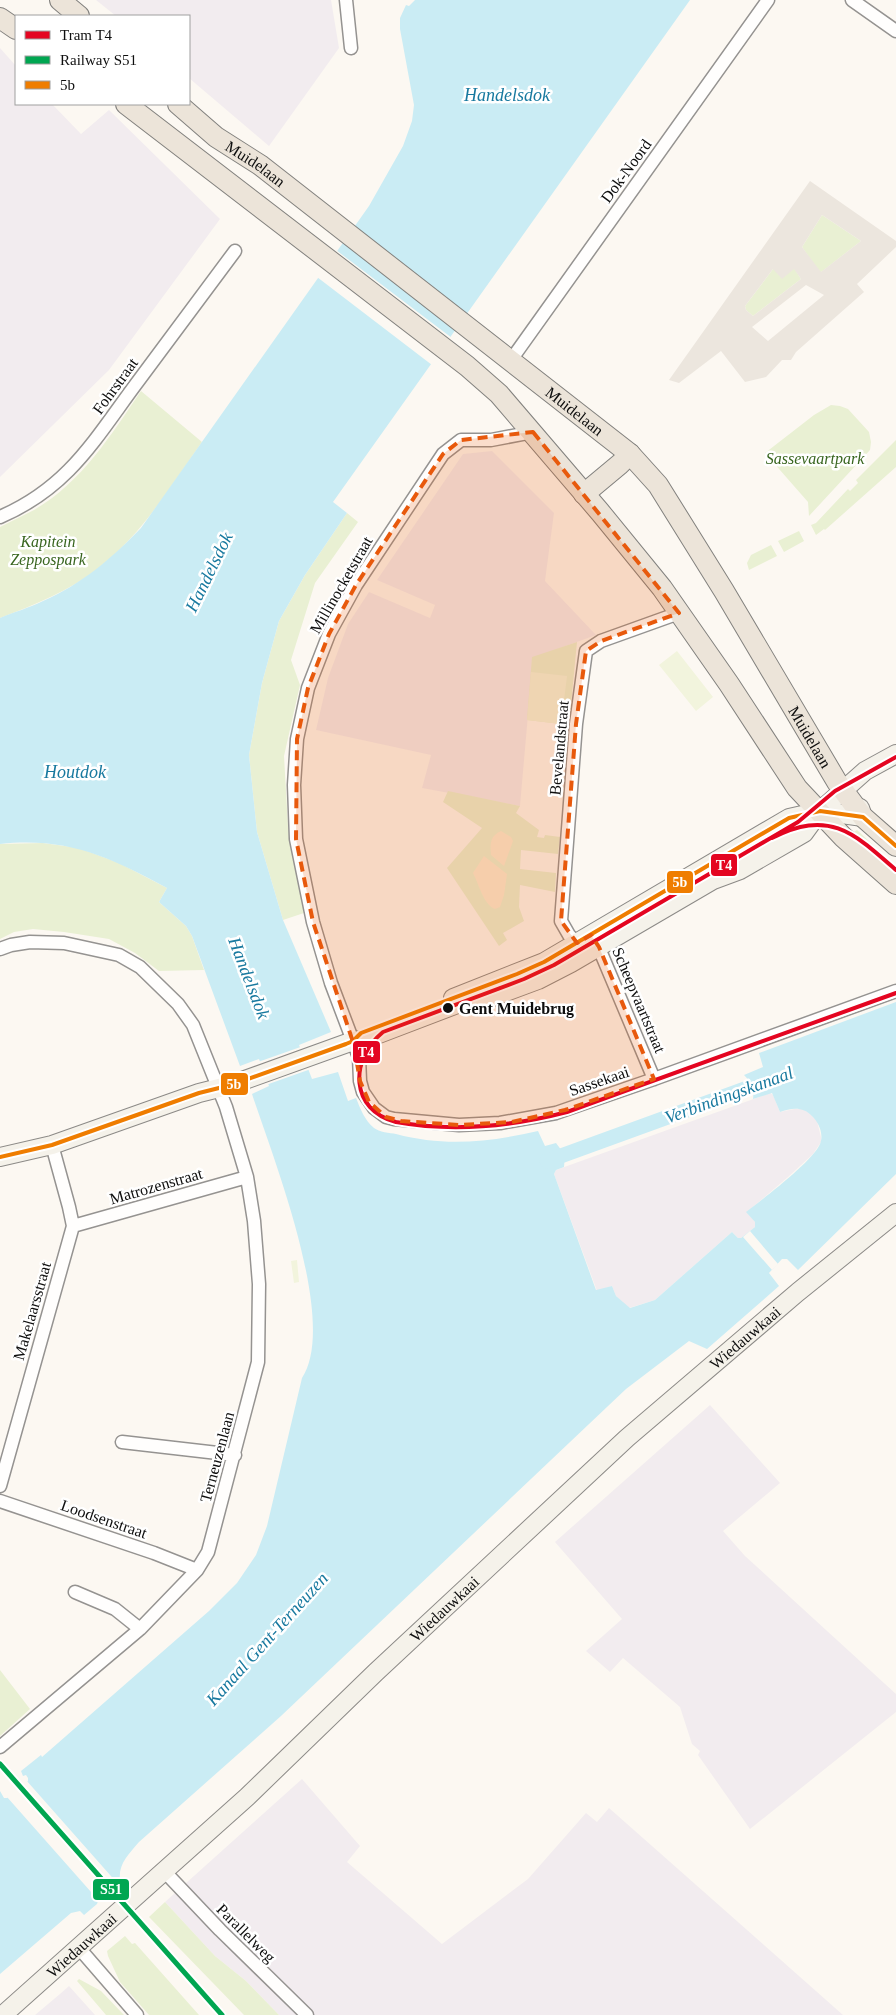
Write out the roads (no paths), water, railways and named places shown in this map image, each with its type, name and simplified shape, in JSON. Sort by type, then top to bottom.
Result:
[{"type":"main road","points":[[60,0],[78,15]]},
{"type":"main road","points":[[0,18],[15,28]]},
{"type":"main road","name":"Muidelaan","points":[[127,105],[467,366],[499,394],[662,588],[730,684],[797,788],[843,837],[896,884]]},
{"type":"main road","name":"Muidelaan","points":[[179,105],[216,137],[260,165],[630,454],[658,485],[847,786],[863,817],[895,844]]},
{"type":"main road","points":[[584,494],[630,454]]},
{"type":"main road","points":[[820,811],[865,771],[896,754]]},
{"type":"main road","points":[[0,1157],[52,1144],[200,1093],[220,1089],[349,1043],[361,1033],[523,971],[589,941],[789,818],[820,811],[863,817]]},
{"type":"main road","name":"Wiedauwkaai","points":[[3,2015],[132,1902],[247,1797],[376,1672],[627,1438],[798,1292],[896,1213]]},
{"type":"street","points":[[346,0],[350,48]]},
{"type":"street","name":"Dok-Noord","points":[[510,360],[768,0]]},
{"type":"street","points":[[852,0],[896,31]]},
{"type":"street","name":"Fohrstraat","points":[[0,517],[36,498],[76,464],[94,444],[128,394],[235,251]]},
{"type":"street","name":"Millinocketstraat","points":[[349,1043],[313,922],[296,839],[294,785],[298,738],[308,688],[329,634],[356,585],[443,454],[462,440],[491,440],[532,432]]},
{"type":"street","name":"Bevelandstraat","points":[[589,941],[570,934],[562,921],[576,724],[586,651],[601,641],[679,612]]},
{"type":"street","name":"Scheepvaartstraat","points":[[589,941],[654,1079]]},
{"type":"street","name":"Terneuzenlaan","points":[[0,949],[30,942],[64,943],[119,955],[140,967],[178,1004],[193,1025],[210,1071],[220,1089],[247,1177],[254,1221],[259,1284],[258,1362],[208,1552],[197,1570],[140,1628],[0,1747]]},
{"type":"street","name":"Sassekaai","points":[[349,1043],[359,1057],[360,1082],[366,1097],[381,1114],[401,1121],[459,1125],[512,1122],[565,1110],[896,991]]},
{"type":"street","name":"Makelaarsstraat","points":[[0,1486],[72,1226],[70,1207],[52,1144]]},
{"type":"street","name":"Matrozenstraat","points":[[72,1226],[247,1177]]},
{"type":"street","points":[[122,1442],[235,1455]]},
{"type":"street","name":"Loodsenstraat","points":[[0,1501],[154,1553],[197,1570]]},
{"type":"street","points":[[75,1592],[114,1609],[140,1628]]},
{"type":"street","name":"Parallelweg","points":[[165,1872],[220,1930],[307,2015]]},
{"type":"street","points":[[79,1948],[137,2015]]},
{"type":"water","points":[[415,0],[690,0],[333,502],[347,513],[305,575],[279,621],[262,683],[249,755],[257,832],[283,920],[331,1032],[299,1045],[312,1079],[338,1072],[348,1101],[356,1098],[368,1122],[374,1128],[382,1131],[432,1141],[467,1142],[538,1131],[545,1146],[556,1143],[565,1155],[564,1167],[556,1170],[554,1174],[596,1290],[612,1286],[616,1296],[630,1308],[655,1300],[732,1232],[738,1238],[741,1238],[755,1227],[755,1222],[746,1212],[798,1170],[820,1144],[819,1125],[808,1113],[801,1109],[780,1112],[772,1093],[753,1099],[754,1086],[744,1075],[763,1067],[759,1053],[896,1002],[896,1174],[798,1270],[787,1259],[782,1259],[769,1273],[779,1286],[707,1349],[689,1341],[626,1389],[281,1716],[139,1842],[122,1865],[120,1881],[97,1904],[84,1915],[80,1911],[71,1913],[0,1974],[0,1791],[4,1798],[7,1798],[28,1781],[26,1775],[23,1776],[21,1771],[41,1755],[42,1757],[209,1611],[237,1583],[256,1555],[267,1526],[302,1378],[311,1352],[313,1319],[308,1280],[298,1238],[252,1094],[269,1086],[259,1059],[240,1066],[192,936],[186,926],[159,902],[167,888],[126,867],[87,852],[47,844],[0,844],[0,618],[71,587],[108,560],[141,528],[369,206],[403,146],[412,121],[414,105],[400,29],[400,18],[406,5],[409,6]]},
{"type":"waterway","name":"Verbindingskanaal","points":[[547,1161],[772,1079]]},
{"type":"tram line","name":"T4","points":[[896,757],[835,791],[798,822],[554,965],[524,979],[383,1032],[372,1043],[364,1056],[360,1070],[360,1083],[363,1096],[370,1107],[381,1116],[396,1122],[439,1127],[460,1127],[525,1121],[567,1112],[896,993]]},
{"type":"tram line","name":"T4","points":[[772,838],[792,829],[809,825],[825,825],[853,836],[896,870]]},
{"type":"rail line","name":"S51","points":[[0,1764],[222,2015]]},
{"type":"place","name":"Gent Muidebrug","points":[[448,1008]]},
{"type":"water label","name":"Handelsdok","points":[[507,95]]},
{"type":"water label","name":"Handelsdok","points":[[209,572]]},
{"type":"water label","name":"Houtdok","points":[[75,772]]},
{"type":"water label","name":"Handelsdok","points":[[249,978]]},
{"type":"water label","name":"Kanaal Gent-Terneuzen","points":[[267,1639]]},
{"type":"park label","name":"Sassevaartpark","points":[[815,458]]},
{"type":"park label","name":"Kapitein Zeppospark","points":[[48,550]]}]
